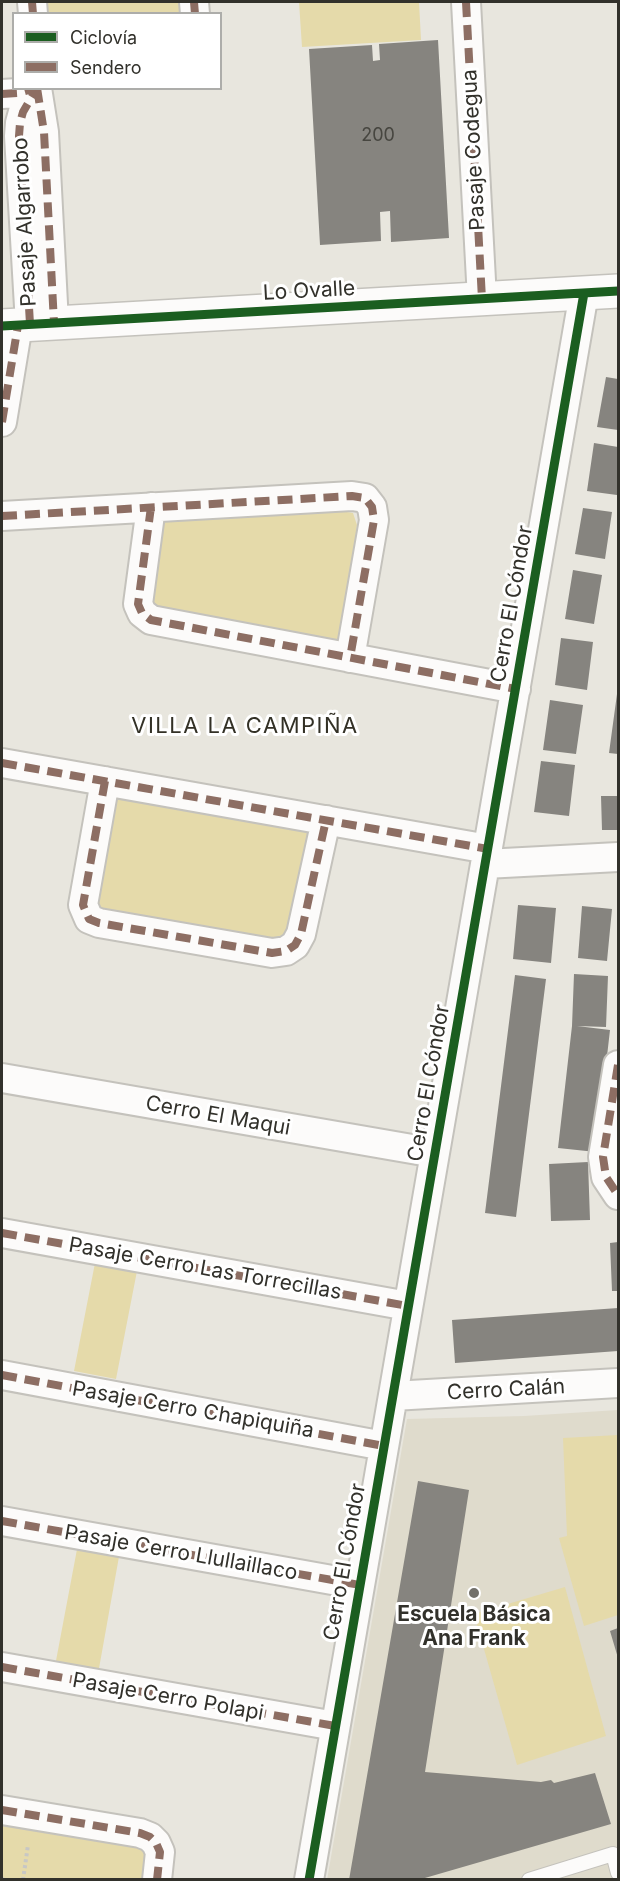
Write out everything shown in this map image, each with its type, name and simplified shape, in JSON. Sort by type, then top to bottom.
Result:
[{"type":"street","name":"Pasaje Codegua","points":[[466,2],[482,299]]},
{"type":"street","name":"Pasaje Algarrobo","points":[[2,94],[29,90]]},
{"type":"street","name":"Pasaje Algarrobo","points":[[2,422],[26,325],[44,132],[37,90]]},
{"type":"street","name":"Lo Ovalle","points":[[26,325],[618,291]]},
{"type":"street","name":"Cerro El Cóndor","points":[[309,1880],[584,293]]},
{"type":"street","points":[[2,516],[352,496],[365,498],[372,507],[374,520],[350,658]]},
{"type":"street","points":[[152,507],[138,603],[146,617],[155,621],[516,689]]},
{"type":"street","points":[[2,763],[326,820],[486,857],[618,856]]},
{"type":"street","points":[[105,781],[83,905],[90,919],[99,923],[272,953],[286,951],[296,945],[301,934],[326,820]]},
{"type":"street","points":[[618,1065],[603,1157],[606,1177],[618,1195]]},
{"type":"street","name":"Cerro El Maqui","points":[[2,1078],[435,1153]]},
{"type":"street","name":"Pasaje Cerro Las Torrecillas","points":[[2,1233],[408,1306]]},
{"type":"street","name":"Pasaje Cerro Chapiquiña","points":[[2,1375],[384,1446]]},
{"type":"street","name":"Cerro Calán","points":[[393,1396],[618,1383]]},
{"type":"street","name":"Pasaje Cerro Llullaillaco","points":[[2,1521],[360,1585]]},
{"type":"street","name":"Pasaje Cerro Polapi","points":[[2,1667],[335,1726]]},
{"type":"street","points":[[2,1810],[140,1833],[150,1837],[160,1852],[157,1880]]},
{"type":"lane","points":[[529,1880],[613,1854],[618,1873]]},
{"type":"shaded area","points":[[47,2],[179,2],[179,12],[48,12]]},
{"type":"shaded area","points":[[299,2],[419,2],[421,40],[302,47]]},
{"type":"shaded area","points":[[342,511],[353,513],[357,525],[343,634],[338,641],[158,615],[145,597],[162,522]]},
{"type":"shaded area","points":[[121,796],[305,829],[310,835],[286,943],[99,910],[92,899],[116,798]]},
{"type":"shaded area","points":[[95,1263],[137,1271],[116,1379],[74,1371]]},
{"type":"shaded area","name":"Escuela Básica Ana Frank","points":[[618,1410],[618,1879],[327,1880],[407,1419],[524,1416]]},
{"type":"shaded area","points":[[618,1435],[618,1615],[584,1626],[559,1538],[567,1536],[563,1438]]},
{"type":"shaded area","points":[[78,1544],[120,1551],[98,1674],[55,1666]]},
{"type":"shaded area","points":[[565,1587],[606,1736],[517,1765],[474,1614]]},
{"type":"shaded area","points":[[2,1820],[131,1842],[148,1853],[148,1879],[2,1879]]},
{"type":"building","points":[[438,40],[449,238],[391,242],[390,211],[380,212],[381,241],[320,245],[309,49],[372,45],[373,61],[380,60],[379,44]]},
{"type":"building","points":[[606,377],[618,379],[618,430],[597,427]]},
{"type":"building","points":[[594,443],[618,447],[617,495],[587,491]]},
{"type":"building","points":[[583,508],[612,512],[605,559],[575,554]]},
{"type":"building","points":[[573,570],[602,575],[594,624],[565,619]]},
{"type":"building","points":[[561,638],[593,642],[587,690],[555,685]]},
{"type":"building","points":[[618,694],[618,754],[609,753]]},
{"type":"building","points":[[550,700],[583,705],[576,754],[543,750]]},
{"type":"building","points":[[541,761],[575,765],[569,816],[534,812]]},
{"type":"building","points":[[601,796],[618,796],[618,830],[602,830]]},
{"type":"building","points":[[518,905],[556,908],[551,963],[513,959]]},
{"type":"building","points":[[582,906],[612,909],[607,961],[578,958]]},
{"type":"building","points":[[574,974],[608,976],[606,1027],[577,1026],[610,1030],[596,1152],[558,1148],[572,1026]]},
{"type":"building","points":[[515,975],[546,979],[516,1217],[485,1213]]},
{"type":"building","points":[[588,1162],[590,1220],[551,1221],[549,1164]]},
{"type":"building","points":[[618,1242],[618,1291],[612,1291],[610,1243]]},
{"type":"building","points":[[618,1308],[618,1351],[455,1363],[452,1320]]},
{"type":"building","points":[[418,1481],[469,1490],[425,1772],[541,1782],[551,1780],[554,1783],[595,1773],[611,1824],[418,1880],[349,1880]]},
{"type":"building","points":[[618,1628],[618,1658],[610,1631]]},
{"type":"marked path","points":[[32,2],[33,12]]},
{"type":"marked path","points":[[194,2],[195,12]]},
{"type":"marked path","points":[[466,2],[482,299]]},
{"type":"marked path","points":[[2,94],[29,90]]},
{"type":"marked path","points":[[30,324],[19,136],[23,112],[36,90]]},
{"type":"marked path","points":[[37,90],[44,132],[54,323]]},
{"type":"marked path","points":[[2,422],[18,325]]},
{"type":"marked path","points":[[2,516],[352,496],[365,498],[372,507],[374,520],[350,658]]},
{"type":"marked path","points":[[151,507],[138,604],[142,613],[151,620],[516,689]]},
{"type":"marked path","points":[[2,763],[488,849]]},
{"type":"marked path","points":[[105,781],[83,905],[89,919],[99,923],[272,953],[286,951],[295,945],[301,934],[326,820]]},
{"type":"marked path","points":[[618,1065],[603,1157],[606,1177],[618,1195]]},
{"type":"marked path","points":[[2,1233],[408,1306]]},
{"type":"marked path","points":[[2,1375],[384,1446]]},
{"type":"marked path","points":[[2,1521],[360,1585]]},
{"type":"marked path","points":[[2,1667],[335,1726]]},
{"type":"marked path","points":[[2,1810],[140,1833],[150,1837],[160,1852],[157,1880]]},
{"type":"cycle path","points":[[2,326],[618,291]]},
{"type":"cycle path","points":[[309,1880],[584,293]]},
{"type":"place","name":"Escuela Básica Ana Frank","points":[[474,1593]]},
{"type":"district","name":"VILLA LA CAMPIÑA","points":[[245,726]]}]
